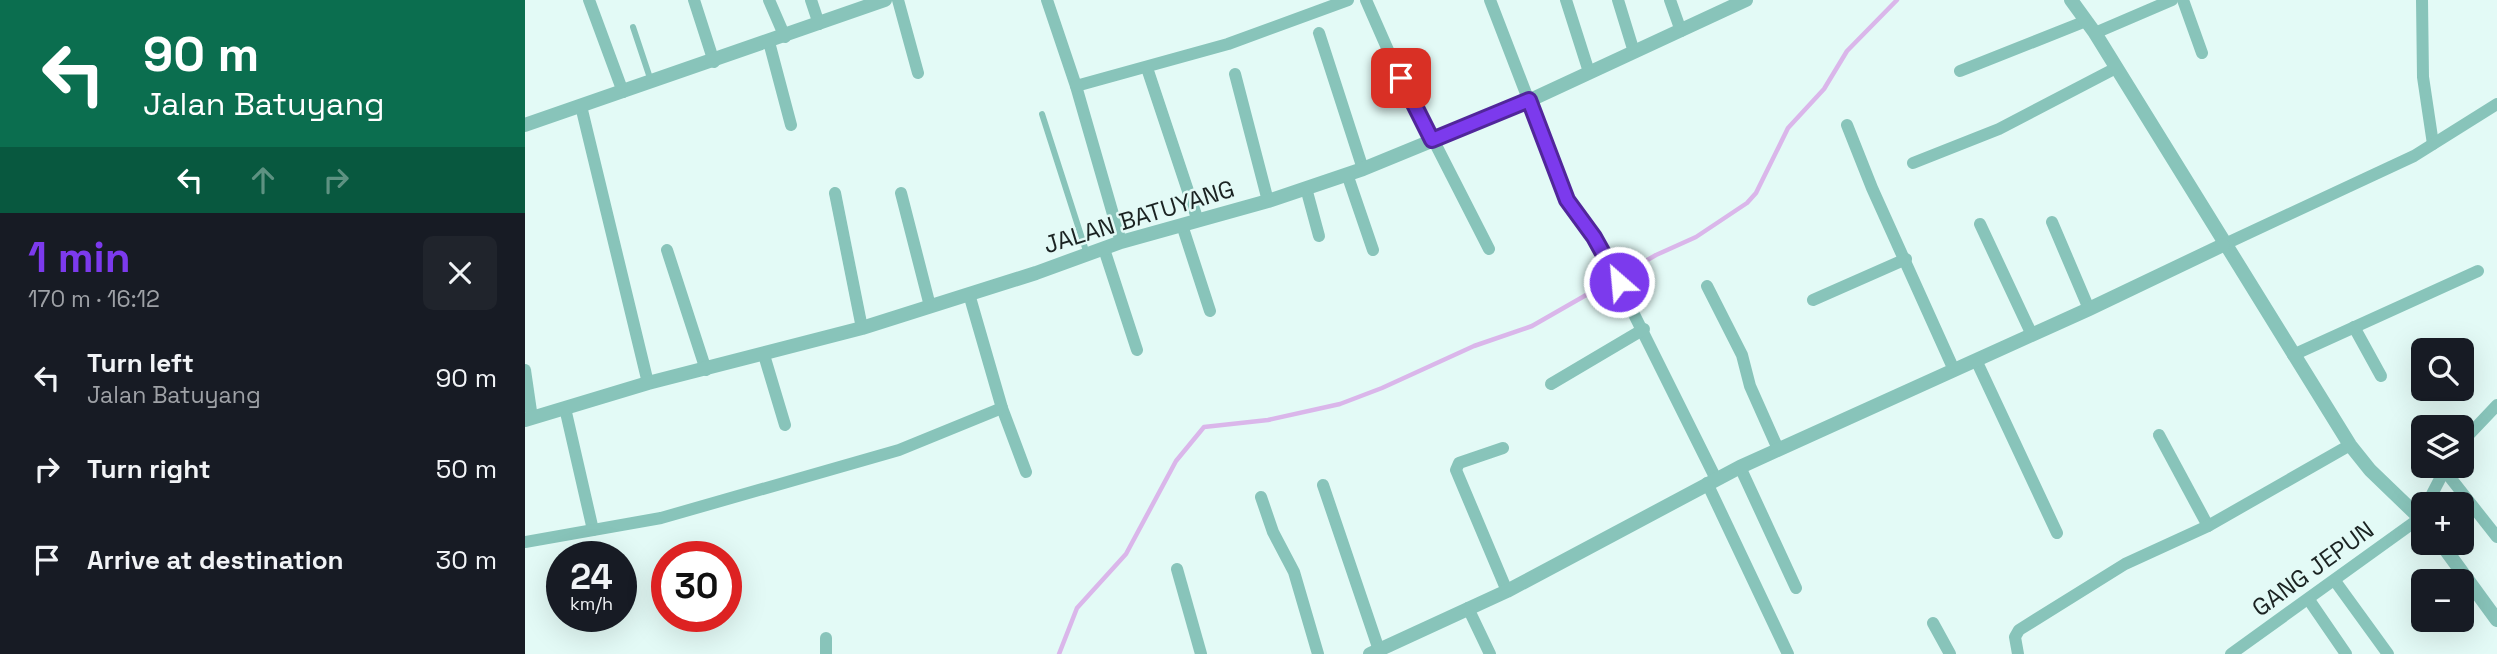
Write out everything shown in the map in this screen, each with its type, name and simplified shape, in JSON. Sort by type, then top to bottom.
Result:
[{"type":"street","points":[[589,0],[623,92]]},
{"type":"street","points":[[694,0],[714,62]]},
{"type":"street","points":[[769,0],[785,37]]},
{"type":"street","points":[[811,0],[819,24]]},
{"type":"street","points":[[525,125],[785,37],[819,24],[853,6],[885,0]]},
{"type":"street","points":[[898,0],[918,73]]},
{"type":"street","points":[[1047,0],[1076,86],[1121,242]]},
{"type":"street","points":[[1076,86],[1228,44],[1348,0]]},
{"type":"street","points":[[1366,0],[1432,140],[1489,249]]},
{"type":"street","points":[[1490,0],[1567,200],[1610,266],[1644,329],[1788,654]]},
{"type":"street","points":[[1566,0],[1589,72]]},
{"type":"street","points":[[1618,0],[1635,52]]},
{"type":"street","points":[[1670,0],[1681,31]]},
{"type":"street","name":"JALAN BATUYANG","points":[[528,419],[648,383],[862,328],[1121,242],[1268,201],[1363,169],[1529,100],[1746,0]]},
{"type":"street","points":[[2071,0],[2350,445],[2370,470],[2411,507]]},
{"type":"street","points":[[1960,71],[2172,0]]},
{"type":"street","points":[[2183,0],[2202,53]]},
{"type":"street","points":[[2422,0],[2423,77],[2433,144]]},
{"type":"street","points":[[1319,33],[1363,169]]},
{"type":"street","points":[[769,42],[791,125]]},
{"type":"street","points":[[1147,68],[1198,220]]},
{"type":"street","points":[[1913,163],[1999,130],[2116,68]]},
{"type":"street","points":[[1235,74],[1268,201]]},
{"type":"street","points":[[1323,485],[1374,652],[1507,591],[1740,467],[2089,309],[2433,144],[2497,104]]},
{"type":"street","points":[[581,106],[648,383]]},
{"type":"street","points":[[1847,125],[1872,188],[1954,370]]},
{"type":"street","points":[[1347,174],[1374,250]]},
{"type":"street","points":[[1306,188],[1319,236]]},
{"type":"street","points":[[835,193],[862,328]]},
{"type":"street","points":[[901,193],[930,306]]},
{"type":"street","points":[[2052,222],[2089,309]]},
{"type":"street","points":[[1980,224],[2032,335]]},
{"type":"street","points":[[1182,225],[1210,311]]},
{"type":"street","points":[[1104,248],[1137,350]]},
{"type":"street","points":[[667,250],[706,370]]},
{"type":"street","points":[[1813,300],[1906,259]]},
{"type":"street","points":[[2293,355],[2478,271]]},
{"type":"street","points":[[1707,286],[1742,355],[1750,387],[1778,449]]},
{"type":"street","points":[[969,294],[1002,408],[1026,472]]},
{"type":"street","points":[[2354,327],[2381,376]]},
{"type":"street","points":[[1551,384],[1644,329]]},
{"type":"street","points":[[764,355],[785,425]]},
{"type":"street","points":[[1976,360],[2057,533]]},
{"type":"street","points":[[525,370],[528,419]]},
{"type":"street","points":[[2474,429],[2497,405]]},
{"type":"street","points":[[565,408],[593,530]]},
{"type":"street","points":[[525,542],[661,518],[899,450],[1002,408]]},
{"type":"street","points":[[2159,435],[2208,526]]},
{"type":"street","points":[[2018,654],[2015,637],[2019,630],[2125,564],[2208,526],[2350,445]]},
{"type":"street","points":[[1503,448],[1459,463],[1456,470],[1507,591]]},
{"type":"street","points":[[1740,467],[1796,588]]},
{"type":"street","points":[[2453,478],[2497,537]]},
{"type":"street","points":[[1261,497],[1273,532],[1294,572],[1318,654]]},
{"type":"street","name":"GANG JEPUN","points":[[2231,654],[2411,525]]},
{"type":"street","points":[[2450,555],[2497,620]]},
{"type":"street","points":[[1177,569],[1201,654]]},
{"type":"street","points":[[2335,581],[2388,654]]},
{"type":"street","points":[[2309,600],[2346,654]]},
{"type":"street","points":[[1468,608],[1489,654]]},
{"type":"street","points":[[1933,623],[1950,654]]},
{"type":"street","points":[[826,638],[826,654]]},
{"type":"lane","points":[[633,27],[652,83]]},
{"type":"lane","points":[[1042,114],[1087,254]]},
{"type":"waterway","points":[[1059,654],[1077,608],[1126,554],[1176,461],[1204,427],[1268,420],[1340,404],[1382,388],[1474,346],[1532,326],[1656,255],[1696,237],[1747,203],[1756,193],[1788,128],[1824,89],[1847,51],[1897,0]]},
{"type":"route","points":[[1401,78],[1432,140],[1529,100],[1567,200],[1594,237],[1619,282]]}]
